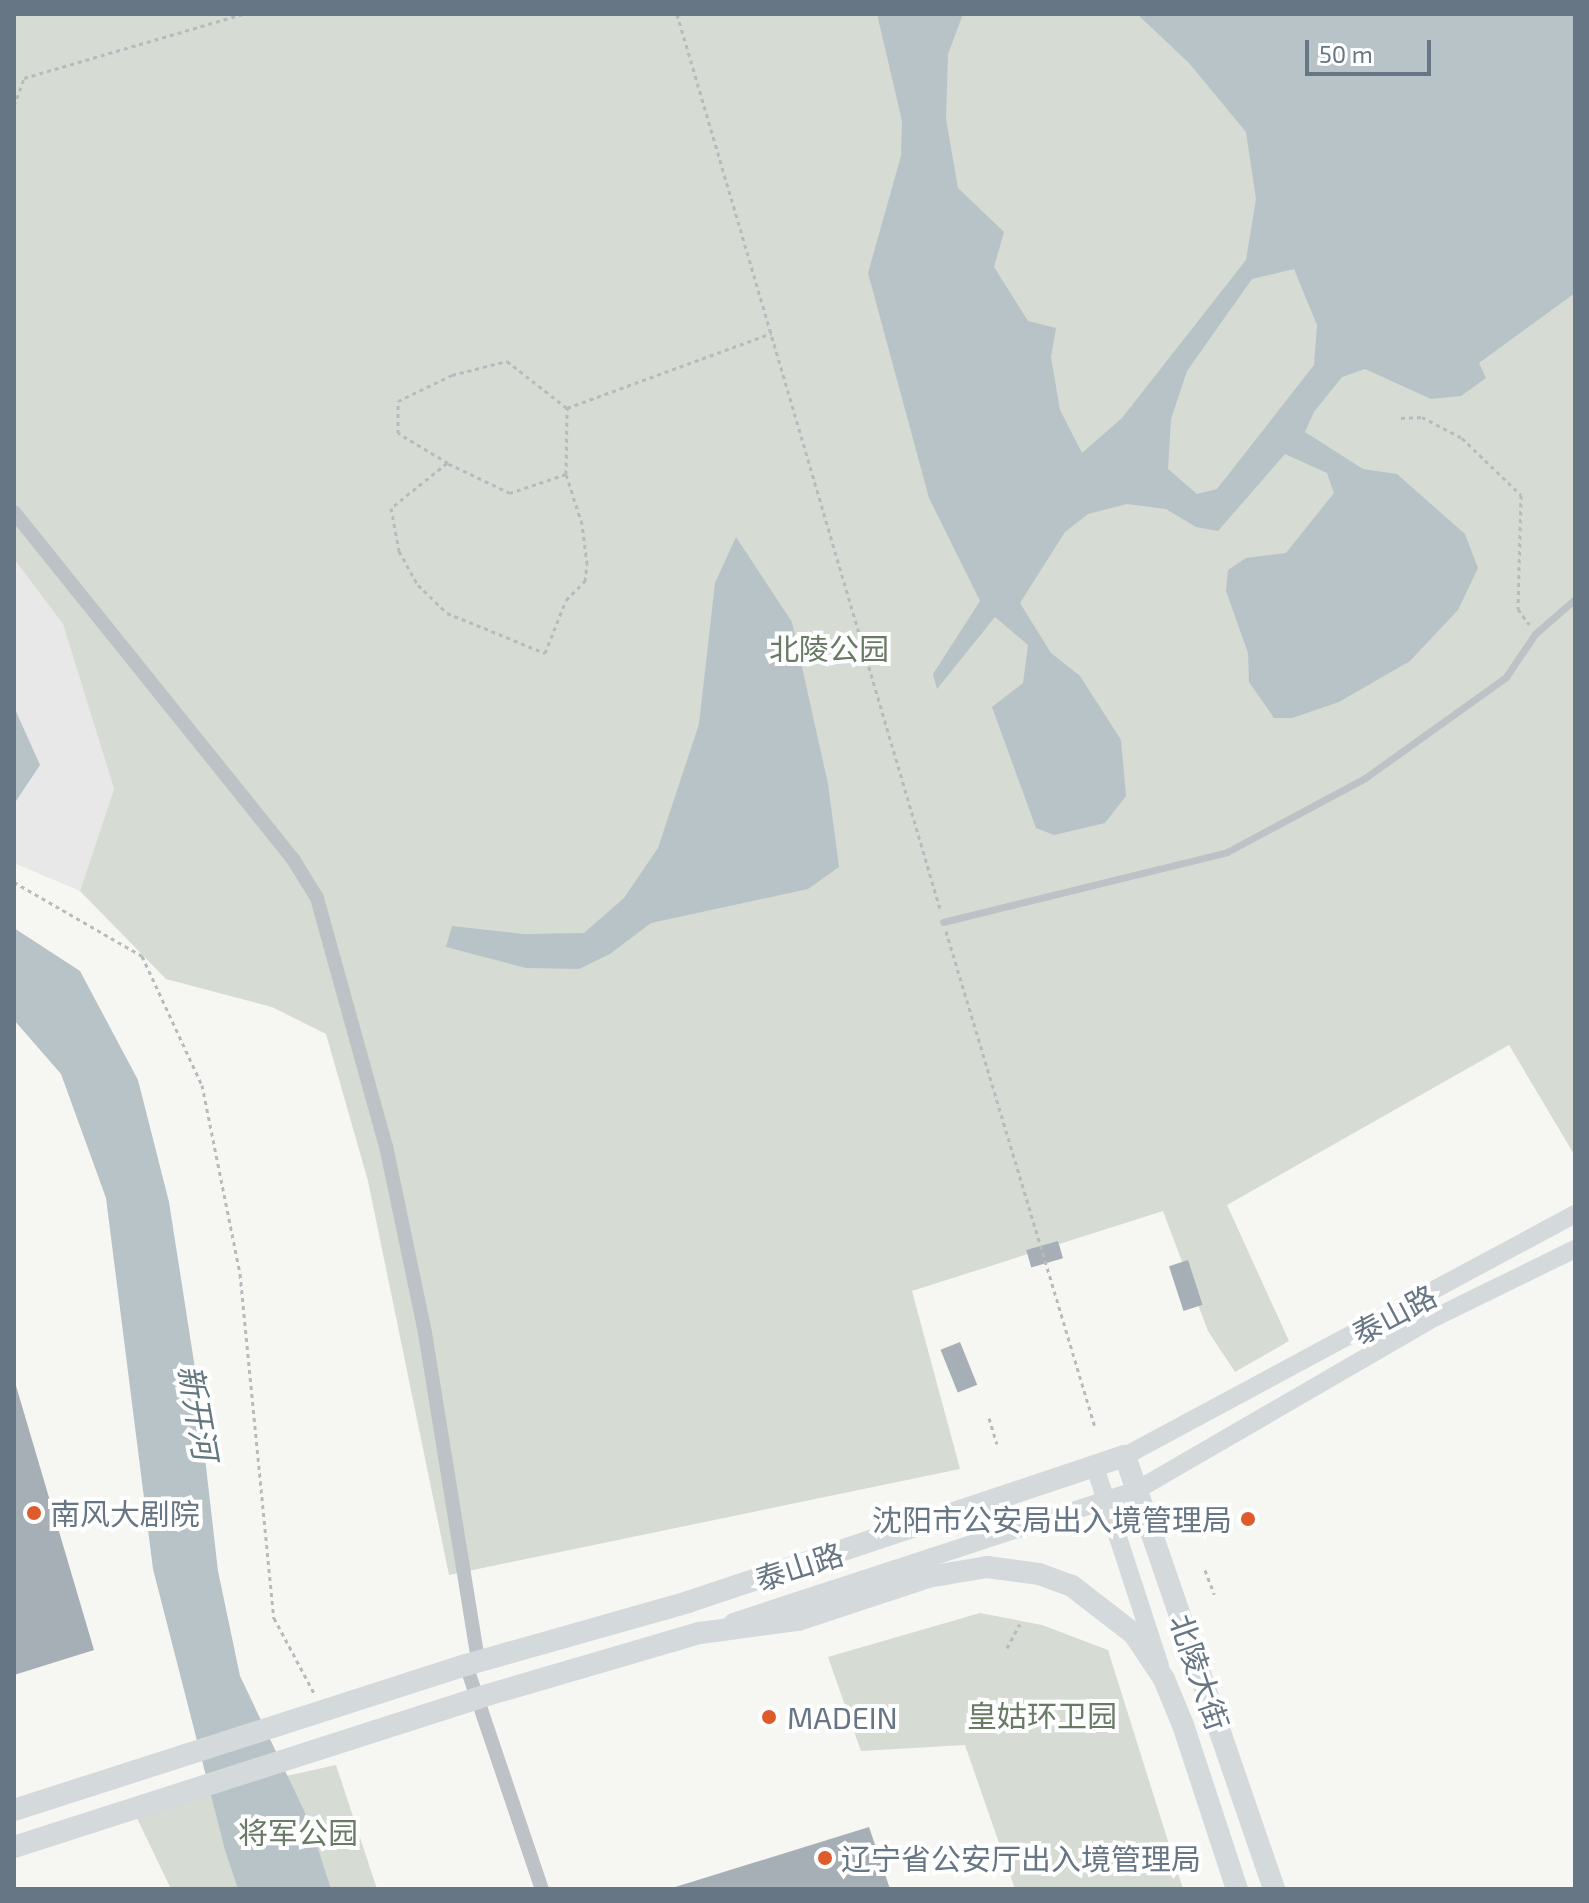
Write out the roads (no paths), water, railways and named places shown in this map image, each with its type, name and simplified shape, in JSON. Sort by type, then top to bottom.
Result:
[{"type":"main road","name":"泰山路","points":[[14,1810],[184,1759],[472,1664],[688,1602],[1125,1456],[1575,1214]]},
{"type":"main road","name":"泰山路","points":[[14,1847],[477,1698],[700,1633],[1137,1490],[1428,1321],[1575,1249]]},
{"type":"main road","name":"北陵大街","points":[[1125,1456],[1274,1889]]},
{"type":"main road","name":"北陵大街","points":[[1095,1467],[1237,1889]]},
{"type":"main road","points":[[700,1633],[798,1620],[958,1569],[1014,1569],[1072,1586],[1102,1605],[1134,1634],[1164,1679]]},
{"type":"street","points":[[14,512],[293,859],[317,898],[386,1146],[422,1318],[477,1698],[542,1889]]},
{"type":"lane","points":[[943,922],[1227,852],[1365,778],[1506,677],[1535,634],[1575,599]]},
{"type":"water","points":[[877,14],[963,14],[948,54],[946,119],[958,188],[1004,232],[994,267],[1028,321],[1056,328],[1051,357],[1060,410],[1082,453],[1122,418],[1246,260],[1256,199],[1246,132],[1189,63],[1137,14],[1575,14],[1575,293],[1479,363],[1486,378],[1461,396],[1431,399],[1365,369],[1342,377],[1314,412],[1305,432],[1363,469],[1397,474],[1465,534],[1478,568],[1458,610],[1410,661],[1339,702],[1292,718],[1274,718],[1249,682],[1248,653],[1226,591],[1228,570],[1246,558],[1286,553],[1334,493],[1327,473],[1285,454],[1218,531],[1196,527],[1166,509],[1127,504],[1088,514],[1065,532],[1020,603],[1051,653],[1080,676],[1121,740],[1126,796],[1105,823],[1054,835],[1036,828],[992,707],[1023,683],[1028,645],[995,617],[937,689],[933,674],[980,601],[929,498],[868,273],[901,156],[902,121]],"holes":[[[1294,269],[1317,325],[1314,365],[1217,489],[1197,494],[1168,469],[1171,419],[1187,371],[1252,279]]]},
{"type":"water","points":[[736,537],[792,622],[828,784],[839,867],[808,889],[651,923],[610,954],[579,969],[526,968],[446,947],[452,926],[524,934],[584,933],[624,898],[658,848],[699,724],[715,583]]},
{"type":"water","points":[[14,707],[40,765],[14,804]]},
{"type":"water","name":"新开河","points":[[14,928],[80,971],[138,1080],[169,1202],[194,1362],[218,1571],[240,1676],[309,1821],[331,1889],[238,1889],[225,1850],[153,1569],[106,1198],[61,1074],[14,1020]]},
{"type":"place","name":"南风大剧院","points":[[34,1513]]},
{"type":"place","name":"沈阳市公安局出入境管理局","points":[[1248,1519]]},
{"type":"place","name":"MADEIN","points":[[769,1717]]},
{"type":"place","name":"辽宁省公安厅出入境管理局","points":[[825,1858]]},
{"type":"park label","name":"北陵公园","points":[[829,648]]},
{"type":"park label","name":"皇姑环卫园","points":[[1042,1715]]},
{"type":"park label","name":"将军公园","points":[[298,1832]]}]
